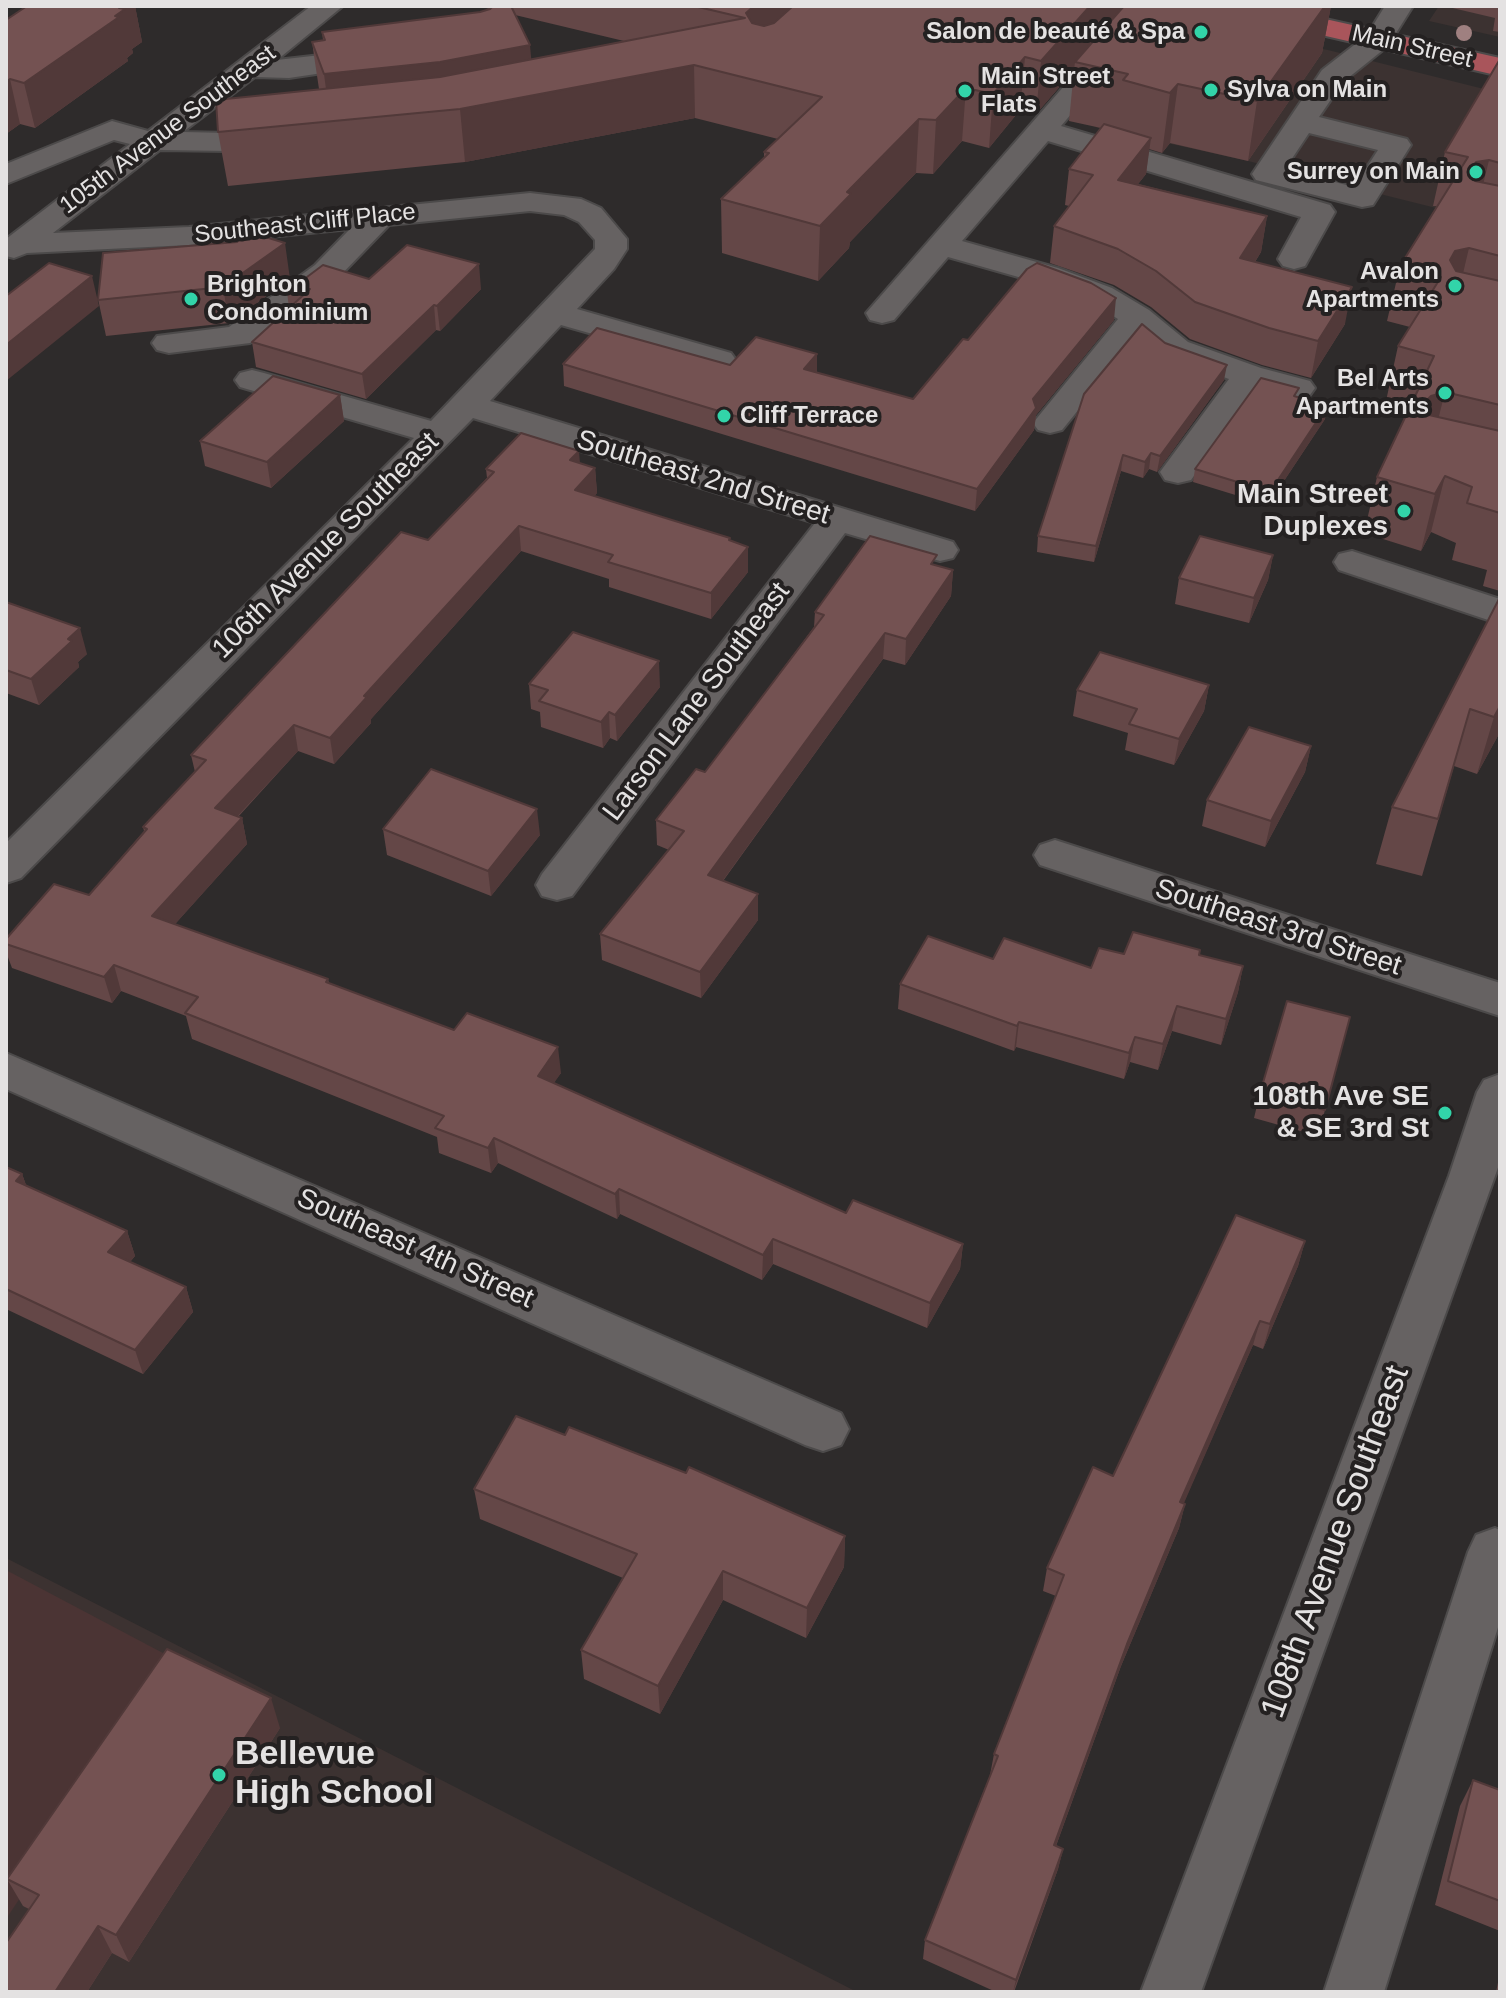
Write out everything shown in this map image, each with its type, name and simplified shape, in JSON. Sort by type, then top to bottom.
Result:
[{"type":"main road","name":"Main Street","points":[[1230,6],[1500,67]]},
{"type":"street","name":"105th Avenue Southeast","points":[[12,249],[329,6]]},
{"type":"street","points":[[882,313],[1149,6]]},
{"type":"street","points":[[1302,122],[1332,76],[1378,40],[1399,6]]},
{"type":"street","points":[[248,68],[289,69],[393,56]]},
{"type":"street","points":[[6,175],[112,130],[153,141],[229,142],[306,133]]},
{"type":"street","points":[[1042,130],[1319,212],[1294,259]]},
{"type":"street","name":"Southeast Cliff Place","points":[[12,249],[189,236],[530,202],[570,206],[590,215]]},
{"type":"street","points":[[417,245],[432,211]]},
{"type":"street","name":"106th Avenue Southeast","points":[[6,868],[467,405],[603,262],[611,249],[611,239],[590,215]]},
{"type":"street","points":[[169,343],[238,336],[326,272],[380,217]]},
{"type":"street","points":[[942,245],[1047,275],[1101,295],[1137,317],[1176,349],[1249,375],[1298,388]]},
{"type":"street","points":[[555,313],[719,360]]},
{"type":"street","points":[[1050,423],[1137,317]]},
{"type":"street","points":[[1178,472],[1249,375]]},
{"type":"street","points":[[252,380],[438,434]]},
{"type":"street","name":"Southeast 2nd Street","points":[[467,405],[940,550]]},
{"type":"street","name":"Larson Lane Southeast","points":[[557,885],[837,519]]},
{"type":"street","points":[[1352,562],[1500,612]]},
{"type":"street","name":"Southeast 3rd Street","points":[[1055,855],[1500,1000]]},
{"type":"street","name":"Southeast 4th Street","points":[[6,1070],[823,1429]]},
{"type":"street","name":"108th Avenue Southeast","points":[[1171,1992],[1467,1191],[1500,1092]]},
{"type":"street","points":[[1354,1992],[1495,1552]]},
{"type":"shaded area","points":[[1439,6],[1500,6],[1500,37],[1429,21]]},
{"type":"shaded area","points":[[1180,22],[1328,50],[1500,93],[1500,224],[1248,161],[1095,127]]},
{"type":"shaded area","name":"Bellevue High School","points":[[6,1558],[857,1992],[6,1992]]},
{"type":"shaded area","points":[[6,1570],[178,1661],[6,1919]]},
{"type":"building","points":[[27,6],[122,6],[119,8],[125,9],[115,16],[119,17],[24,83],[10,79],[6,82],[6,20]]},
{"type":"building","points":[[493,6],[511,6],[530,45],[440,62],[324,74],[312,42],[325,40],[322,32],[480,12]]},
{"type":"building","points":[[694,6],[754,6],[746,13],[752,23],[764,26],[774,23],[793,6],[1090,6],[1041,61],[1025,57],[993,94],[966,88],[936,120],[919,119],[847,192],[851,194],[820,226],[721,199],[769,153],[764,152],[822,97],[694,65],[460,109],[218,132],[216,100],[440,77],[745,18]]},
{"type":"building","points":[[1124,6],[1325,6],[1257,101],[1178,84],[1170,93],[1123,80],[1128,74],[1075,62]]},
{"type":"building","points":[[1500,59],[1500,163],[1489,160],[1476,162],[1469,172],[1475,181],[1500,186],[1500,256],[1469,248],[1455,251],[1450,260],[1456,271],[1500,281],[1500,405],[1445,392],[1431,396],[1423,404],[1429,415],[1500,431],[1500,513],[1467,503],[1472,487],[1445,476],[1435,494],[1377,477],[1434,356],[1398,346],[1441,277],[1400,266],[1468,157],[1445,152]]},
{"type":"building","points":[[1104,124],[1151,138],[1118,180],[1267,216],[1240,258],[1352,287],[1318,341],[1269,328],[1195,302],[1156,271],[1118,249],[1054,226],[1093,175],[1069,169]]},
{"type":"building","points":[[249,232],[285,243],[223,287],[98,300],[103,253],[237,242]]},
{"type":"building","points":[[407,245],[479,264],[362,374],[252,342],[310,289],[287,292],[323,265],[369,279]]},
{"type":"building","points":[[49,263],[92,276],[6,345],[6,296]]},
{"type":"building","points":[[1037,263],[1091,283],[1116,298],[1033,399],[1036,408],[977,489],[563,364],[597,328],[730,365],[756,337],[817,354],[804,369],[913,399],[963,339],[968,340],[1027,269]]},
{"type":"building","points":[[1142,324],[1165,343],[1227,365],[1160,456],[1151,453],[1145,462],[1123,455],[1096,546],[1038,536],[1084,394]]},
{"type":"building","points":[[273,376],[340,395],[267,462],[200,441]]},
{"type":"building","points":[[1261,378],[1299,388],[1294,396],[1327,406],[1270,492],[1195,469]]},
{"type":"building","points":[[521,433],[579,451],[570,460],[595,468],[575,490],[730,538],[748,547],[711,593],[608,562],[613,555],[519,526],[364,696],[367,697],[330,738],[294,725],[215,808],[242,818],[152,916],[328,979],[326,982],[454,1030],[467,1013],[558,1047],[538,1076],[846,1213],[853,1200],[963,1244],[930,1303],[773,1239],[763,1255],[619,1189],[615,1194],[494,1138],[488,1148],[435,1128],[444,1116],[185,1013],[198,997],[114,965],[104,977],[6,944],[6,939],[54,884],[89,895],[147,829],[143,827],[206,760],[191,755],[401,532],[428,540],[494,472],[486,469]]},
{"type":"building","points":[[870,536],[937,555],[931,564],[953,570],[906,639],[885,633],[708,875],[758,894],[700,972],[600,934],[684,831],[656,820],[696,769],[705,772],[824,615],[815,612]]},
{"type":"building","points":[[1200,536],[1273,555],[1254,598],[1179,578]]},
{"type":"building","points":[[1500,597],[1500,706],[1494,717],[1470,709],[1438,819],[1392,807]]},
{"type":"building","points":[[6,602],[80,628],[68,639],[72,641],[31,679],[6,670]]},
{"type":"building","points":[[573,632],[659,661],[615,715],[609,712],[601,722],[539,701],[548,690],[529,684]]},
{"type":"building","points":[[1100,652],[1209,685],[1179,739],[1129,724],[1137,709],[1077,690]]},
{"type":"building","points":[[1249,727],[1311,746],[1271,821],[1207,800]]},
{"type":"building","points":[[431,769],[537,809],[488,871],[383,829]]},
{"type":"building","points":[[1133,932],[1200,950],[1199,955],[1243,966],[1226,1019],[1177,1006],[1163,1044],[1135,1037],[1129,1053],[1019,1022],[1017,1026],[900,984],[928,936],[993,959],[1004,938],[1091,968],[1099,948],[1124,954]]},
{"type":"building","points":[[1287,1001],[1350,1017],[1325,1110],[1260,1093]]},
{"type":"building","points":[[6,1167],[22,1174],[16,1181],[127,1231],[108,1252],[186,1287],[135,1350],[6,1289]]},
{"type":"building","points":[[1236,1215],[1305,1241],[1270,1324],[1260,1321],[1180,1502],[1185,1504],[1127,1644],[1054,1845],[1063,1849],[1016,1980],[925,1940],[998,1756],[994,1754],[1064,1575],[1047,1568],[1093,1467],[1113,1476]]},
{"type":"building","points":[[516,1416],[565,1435],[569,1427],[686,1473],[689,1467],[845,1536],[807,1608],[723,1571],[658,1686],[581,1650],[637,1554],[474,1489]]},
{"type":"building","points":[[167,1649],[271,1698],[116,1935],[98,1926],[55,1992],[6,1992],[6,1943],[39,1895],[7,1879]]},
{"type":"building","points":[[1473,1780],[1500,1790],[1500,1901],[1448,1881]]},
{"type":"place","name":"Salon de beauté & Spa","points":[[1201,32]]},
{"type":"place","name":"Sylva on Main","points":[[1211,90]]},
{"type":"place","name":"Main Street Flats","points":[[965,91]]},
{"type":"place","name":"Surrey on Main","points":[[1476,172]]},
{"type":"place","name":"Avalon Apartments","points":[[1455,286]]},
{"type":"place","name":"Brighton Condominium","points":[[191,299]]},
{"type":"place","name":"Bel Arts Apartments","points":[[1445,393]]},
{"type":"place","name":"Cliff Terrace","points":[[724,416]]},
{"type":"place","name":"Main Street Duplexes","points":[[1404,511]]},
{"type":"place","name":"108th Ave SE & SE 3rd St","points":[[1445,1113]]},
{"type":"place","name":"Bellevue High School","points":[[219,1775]]}]
